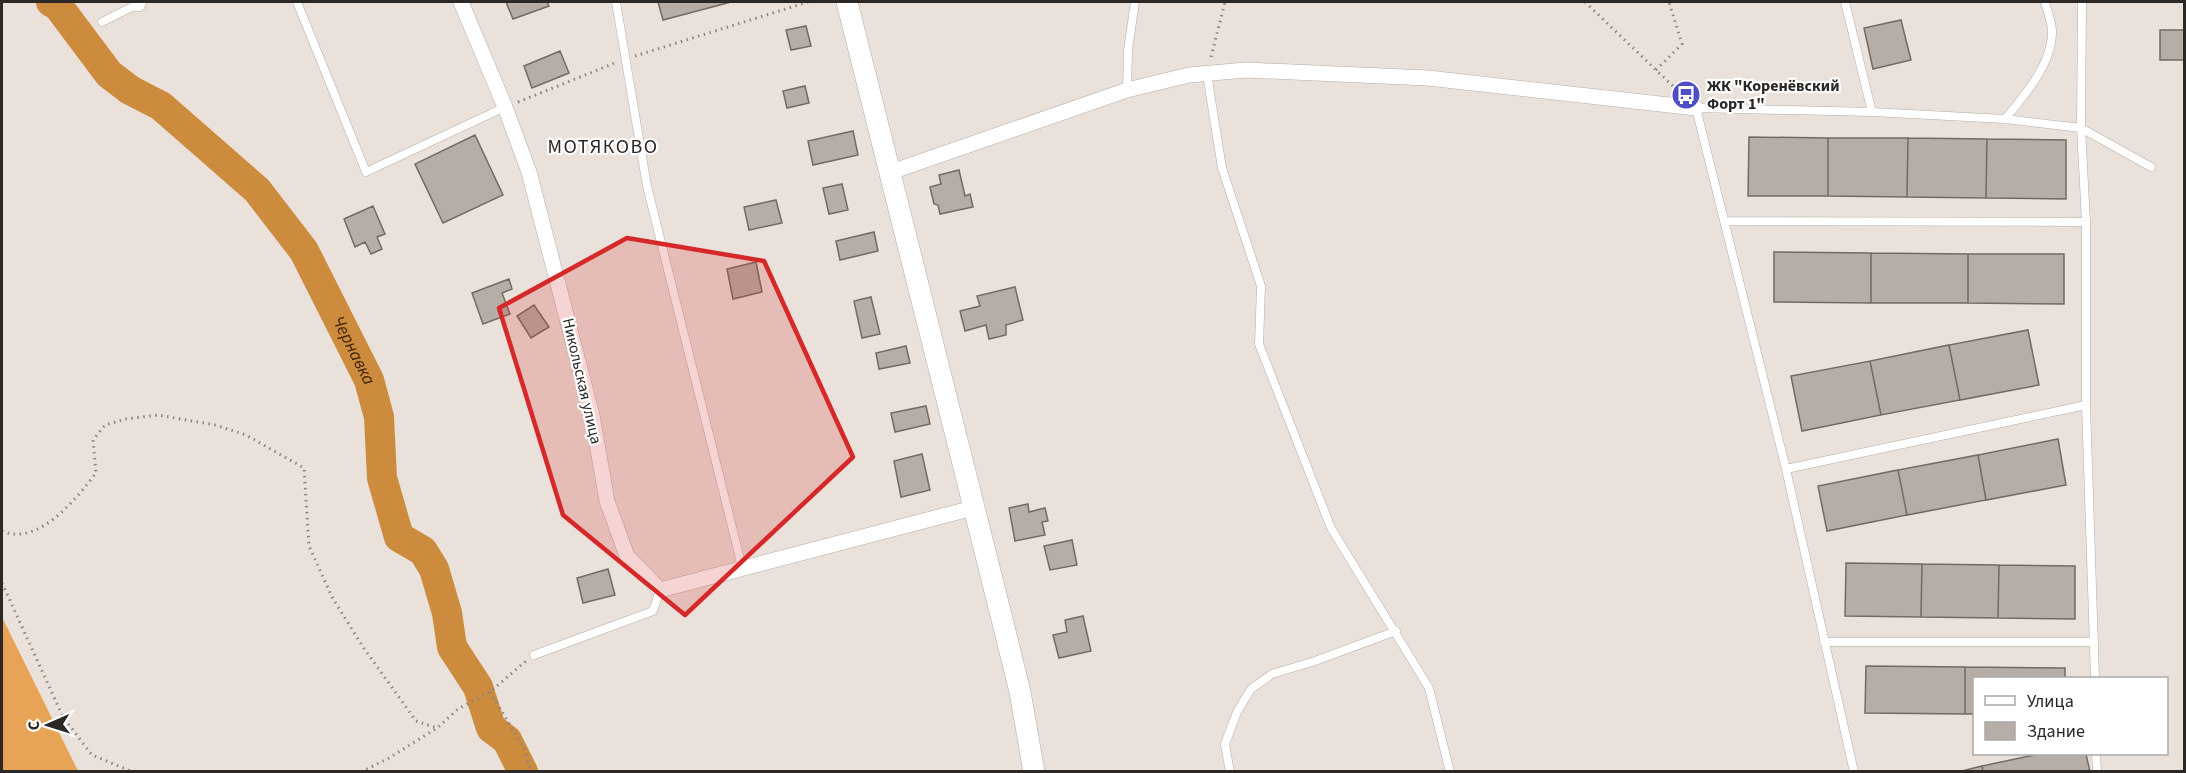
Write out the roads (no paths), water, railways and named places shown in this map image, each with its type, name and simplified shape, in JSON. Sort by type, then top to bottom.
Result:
[{"type":"main road","points":[[847,2],[1020,692],[1034,771]]},
{"type":"street","name":"Никольская улица","points":[[461,2],[505,107],[529,172],[592,415],[607,501],[627,556],[660,590]]},
{"type":"street","points":[[891,172],[1127,90],[1190,75],[1246,70],[1428,78],[1696,108]]},
{"type":"street","points":[[660,590],[973,508]]},
{"type":"lane","points":[[102,22],[140,2]]},
{"type":"lane","points":[[297,2],[366,172],[505,107]]},
{"type":"lane","points":[[616,2],[648,186],[742,567]]},
{"type":"lane","points":[[1127,90],[1128,50],[1135,2]]},
{"type":"lane","points":[[1845,2],[1872,112]]},
{"type":"lane","points":[[2005,119],[2044,65],[2053,33],[2045,2]]},
{"type":"lane","points":[[2082,2],[2081,128],[2085,222],[2086,405],[2095,677]]},
{"type":"lane","points":[[1207,74],[1222,168],[1261,286],[1258,344],[1331,528],[1429,688],[1450,771]]},
{"type":"lane","points":[[1854,771],[1786,469],[1696,108],[1872,112],[2005,119],[2081,128],[2151,167]]},
{"type":"lane","points":[[1725,221],[2085,222]]},
{"type":"lane","points":[[1786,469],[2086,405]]},
{"type":"lane","points":[[534,655],[653,611],[660,590]]},
{"type":"lane","points":[[1230,771],[1225,744],[1237,712],[1251,689],[1272,674],[1316,662],[1395,631]]},
{"type":"lane","points":[[1824,642],[2094,642]]},
{"type":"lane","points":[[2097,755],[2097,771]]},
{"type":"waterway","name":"Чернавка","points":[[51,2],[58,6],[109,74],[130,90],[161,106],[257,190],[304,251],[369,380],[379,417],[382,478],[399,537],[423,551],[434,569],[447,613],[452,647],[478,687],[491,728],[507,740],[523,772]]},
{"type":"place","name":"ЖК \"Коренёвский Форт 1\"","points":[[1686,95]]},
{"type":"district","name":"МОТЯКОВО","points":[[603,147]]}]
